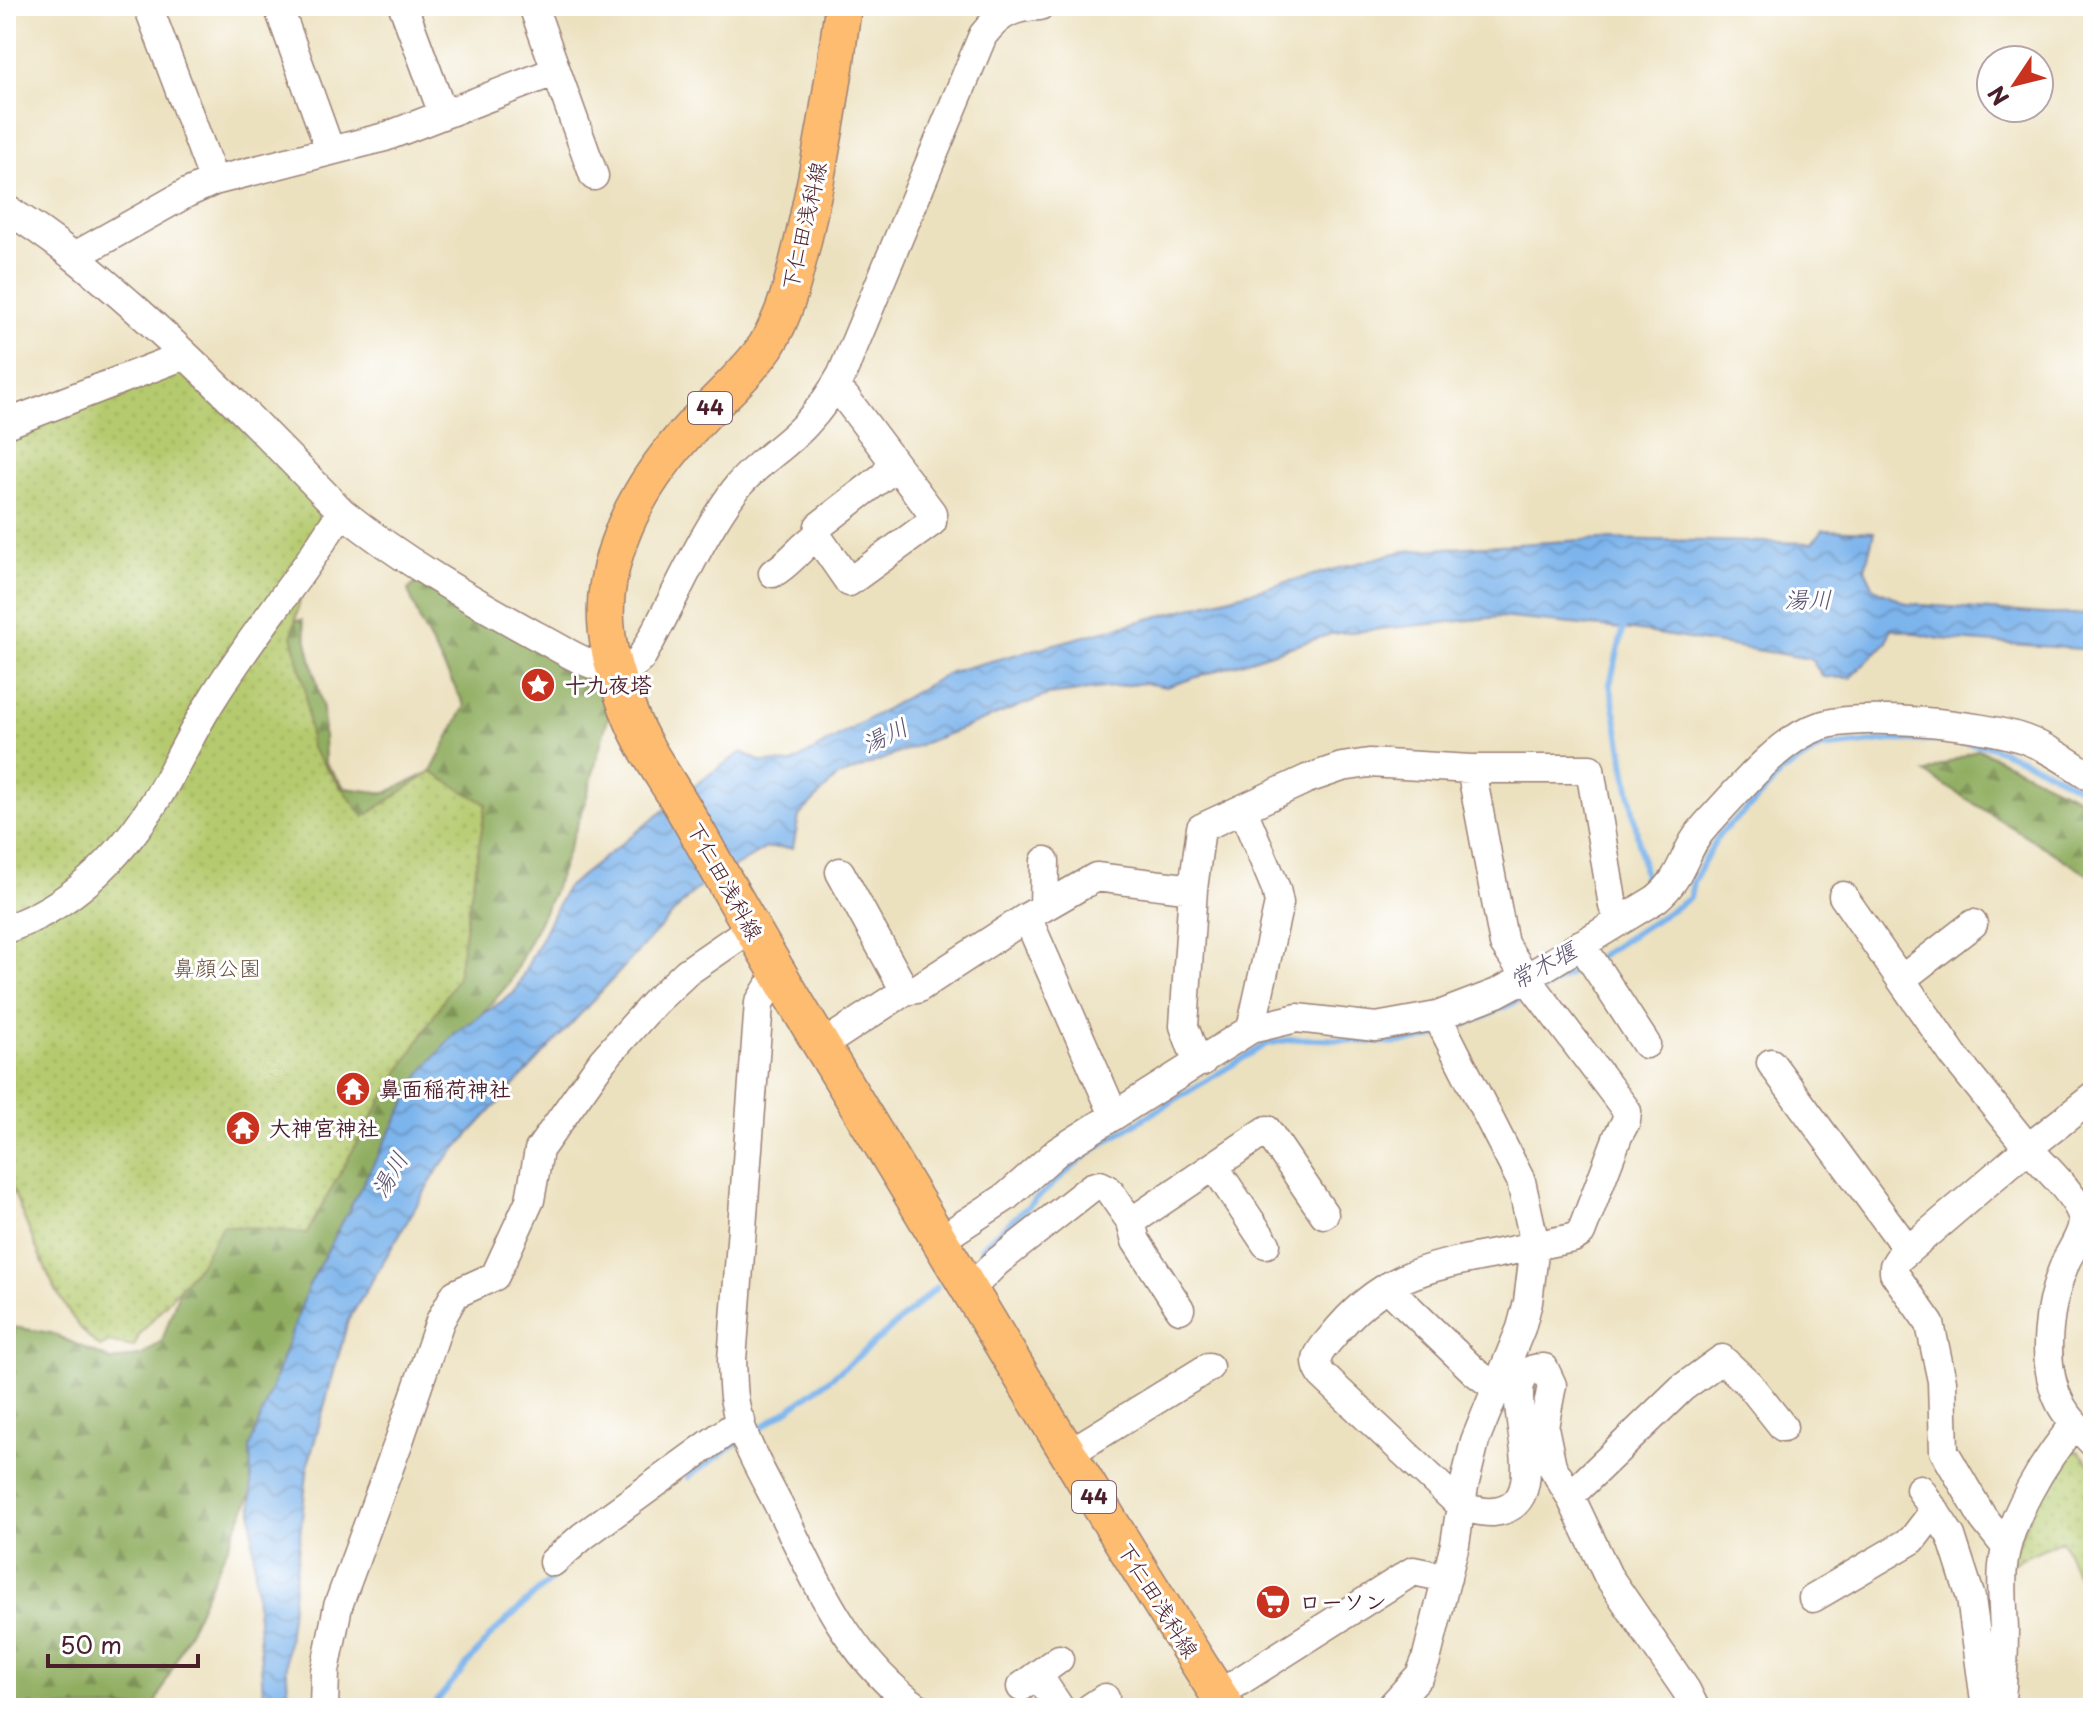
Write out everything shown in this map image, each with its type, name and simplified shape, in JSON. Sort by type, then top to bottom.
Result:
[{"type":"main road","name":"下仁田浅科線","points":[[843,6],[824,144],[784,309],[765,347],[661,461],[630,514],[616,553],[605,603],[606,636],[632,721],[781,981],[1222,1701]]},
{"type":"street","points":[[148,6],[214,181]]},
{"type":"street","points":[[278,6],[330,150]]},
{"type":"street","points":[[403,6],[443,114]]},
{"type":"street","points":[[533,6],[594,176]]},
{"type":"street","points":[[6,209],[75,256],[185,355],[342,512],[393,550],[478,604],[574,656],[597,666],[615,669],[633,666],[641,658],[714,521],[737,488],[762,461],[806,425],[842,374],[983,35],[1010,9],[1040,6]]},
{"type":"street","points":[[75,256],[214,181],[385,137],[556,71]]},
{"type":"street","points":[[6,424],[185,355]]},
{"type":"street","points":[[817,536],[849,582],[932,522],[932,513],[845,397],[833,390]]},
{"type":"street","points":[[773,573],[785,567],[804,545],[817,536],[819,526],[885,475],[892,460]]},
{"type":"street","points":[[6,929],[47,911],[85,884],[122,848],[160,793],[250,639],[300,575],[315,548],[342,512]]},
{"type":"street","points":[[943,1245],[1006,1197],[1058,1151],[1251,1029],[1297,1018],[1376,1027],[1443,1028],[1497,993],[1534,986],[1588,954],[1639,909],[1672,886],[1700,831],[1709,821],[1781,750],[1819,726],[1843,721],[1906,722],[1988,730],[2024,739],[2093,778]]},
{"type":"street","points":[[1202,1062],[1192,1048],[1184,1026],[1193,889],[1201,828],[1307,779],[1342,767],[1369,763],[1471,769],[1590,769],[1613,906],[1639,909]]},
{"type":"street","points":[[1471,769],[1504,944],[1627,1111],[1626,1121],[1581,1233],[1573,1238],[1440,1264],[1410,1274],[1387,1287],[1341,1325],[1316,1358],[1316,1366],[1462,1507],[1493,1512],[1504,1509],[1517,1499],[1524,1488],[1527,1464],[1519,1396],[1521,1379],[1527,1371],[1544,1368],[1552,1385],[1544,1427],[1552,1466],[1570,1496],[1608,1576],[1695,1708]]},
{"type":"street","points":[[1243,810],[1279,903],[1251,1029]]},
{"type":"street","points":[[1045,861],[1036,912],[1114,1115]]},
{"type":"street","points":[[840,872],[905,991]]},
{"type":"street","points":[[821,1046],[905,991],[917,989],[1096,877],[1193,889]]},
{"type":"street","points":[[1843,896],[1954,1056],[2081,1213],[2083,1225],[2053,1298],[2049,1365],[2055,1393],[2063,1409],[2084,1434],[2060,1442],[2026,1499],[2006,1547],[2002,1568],[2004,1629],[2000,1708]]},
{"type":"street","points":[[324,1708],[325,1671],[338,1606],[440,1321],[455,1294],[495,1276],[530,1200],[539,1150],[603,1060],[655,1002],[748,923]]},
{"type":"street","points":[[1902,979],[1973,924]]},
{"type":"street","points":[[1588,954],[1646,1044]]},
{"type":"street","points":[[781,981],[768,988],[759,1003],[732,1360],[735,1404],[744,1431],[825,1599],[863,1658],[913,1706]]},
{"type":"street","points":[[1390,1708],[1420,1675],[1436,1626],[1475,1441],[1521,1328],[1528,1302],[1535,1245],[1521,1181],[1443,1028]]},
{"type":"street","points":[[1771,1063],[1908,1250]]},
{"type":"street","points":[[2006,1547],[1983,1518],[1944,1451],[1942,1381],[1930,1324],[1894,1273],[1894,1266],[1908,1250],[2028,1148],[2093,1097]]},
{"type":"street","points":[[1131,1222],[1267,1130],[1324,1214]]},
{"type":"street","points":[[1214,1166],[1266,1244]]},
{"type":"street","points":[[968,1286],[1092,1187],[1100,1185],[1108,1189],[1131,1222],[1136,1241],[1180,1309]]},
{"type":"street","points":[[1387,1287],[1395,1298],[1495,1387]]},
{"type":"street","points":[[1570,1496],[1682,1388],[1722,1359],[1749,1384],[1783,1427]]},
{"type":"street","points":[[1068,1454],[1209,1367]]},
{"type":"street","points":[[553,1562],[583,1536],[744,1431]]},
{"type":"street","points":[[1813,1598],[1912,1540],[1927,1500],[1951,1536],[1971,1598],[1986,1708]]},
{"type":"street","points":[[1222,1701],[1413,1571],[1447,1578]]},
{"type":"street","points":[[1039,1674],[1060,1708]]},
{"type":"green space","name":"鼻顔公園","points":[[184,370],[321,508],[292,635],[305,687],[311,748],[364,817],[431,772],[486,804],[457,978],[365,1128],[307,1233],[223,1225],[199,1265],[139,1335],[134,1347],[109,1342],[100,1347],[70,1314],[57,1291],[6,1174],[6,434]]},
{"type":"green space","points":[[418,581],[594,684],[610,710],[585,803],[553,893],[510,982],[426,1080],[256,1484],[154,1708],[6,1708],[6,1326],[51,1333],[113,1361],[142,1355],[162,1341],[210,1199],[281,622],[302,620],[323,709],[325,762],[345,788],[386,793],[431,772],[465,706],[421,624],[408,590]]},
{"type":"green space","points":[[1978,749],[2093,805],[2093,878],[1925,773]]},
{"type":"green space","points":[[2072,1450],[2078,1451],[2093,1466],[2093,1614],[2062,1540],[2009,1564],[2037,1498]]},
{"type":"water","name":"湯川","points":[[1823,530],[1874,532],[1865,569],[1874,588],[1908,604],[2046,614],[2093,614],[2093,650],[1940,639],[1891,628],[1887,642],[1850,678],[1823,677],[1811,659],[1633,630],[1500,617],[1331,634],[1166,687],[1144,683],[1048,695],[837,777],[799,816],[793,848],[766,848],[694,891],[440,1166],[348,1321],[308,1465],[286,1659],[289,1708],[264,1708],[250,1447],[309,1285],[422,1072],[455,1033],[514,993],[566,888],[707,776],[742,752],[761,762],[792,763],[950,672],[1403,551],[1599,539],[1812,543]]},
{"type":"waterway","points":[[1625,622],[1610,684],[1648,894]]},
{"type":"waterway","name":"常木堰","points":[[1598,957],[1690,898],[1693,882],[1720,833],[1753,804],[1781,773],[1820,748],[1892,740],[1949,741],[1990,746],[2040,767],[2093,795]]},
{"type":"waterway","name":"常木堰","points":[[1543,990],[1585,965]]},
{"type":"waterway","name":"常木堰","points":[[1452,1030],[1529,996]]},
{"type":"waterway","name":"常木堰","points":[[981,1248],[1080,1160],[1105,1142],[1265,1045],[1308,1039],[1395,1042],[1437,1035]]},
{"type":"waterway","points":[[751,1434],[847,1365],[937,1287]]},
{"type":"waterway","points":[[688,1477],[738,1442]]},
{"type":"waterway","points":[[431,1708],[493,1633],[560,1571]]},
{"type":"place","name":"十九夜塔","points":[[538,685]]},
{"type":"place","name":"鼻面稲荷神社","points":[[353,1089]]},
{"type":"place","name":"大神宮神社","points":[[243,1128]]},
{"type":"place","name":"ローソン","points":[[1273,1602]]}]
